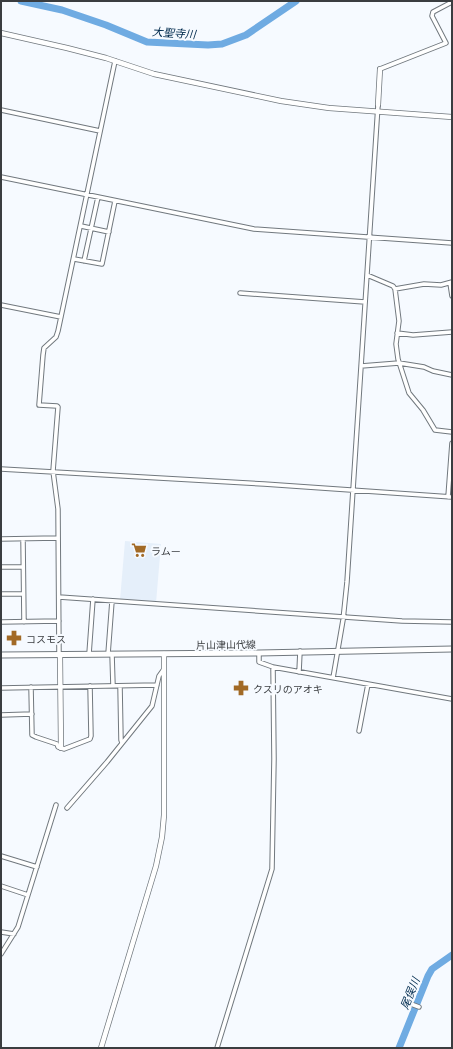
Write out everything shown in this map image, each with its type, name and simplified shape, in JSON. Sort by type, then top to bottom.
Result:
[{"type":"main road","name":"片山津山代線","points":[[1,655],[259,653],[339,650],[452,649]]},
{"type":"street","points":[[333,678],[344,616],[380,69],[446,43],[432,16],[433,12],[452,2]]},
{"type":"street","points":[[1,33],[68,48],[154,74],[281,101],[329,108],[452,117]]},
{"type":"street","points":[[61,748],[58,509],[53,471],[58,407],[39,405],[44,348],[56,337],[61,318],[115,61]]},
{"type":"street","points":[[1,110],[100,131]]},
{"type":"street","points":[[1,176],[254,229],[452,243]]},
{"type":"street","points":[[84,261],[98,197]]},
{"type":"street","points":[[74,259],[102,264],[115,201]]},
{"type":"street","points":[[81,226],[109,232]]},
{"type":"street","points":[[367,275],[392,286],[395,289],[399,321],[396,349],[409,393],[423,410],[435,430],[452,432]]},
{"type":"street","points":[[395,289],[424,284],[441,285],[451,282],[452,296]]},
{"type":"street","points":[[240,293],[365,302]]},
{"type":"street","points":[[1,305],[61,318]]},
{"type":"street","points":[[398,333],[413,335],[452,332]]},
{"type":"street","points":[[361,366],[399,363],[424,366],[433,371],[452,375]]},
{"type":"street","points":[[1,468],[253,483],[450,497],[452,443]]},
{"type":"street","points":[[1,539],[58,538]]},
{"type":"street","points":[[23,539],[24,622]]},
{"type":"street","points":[[1,568],[23,567]]},
{"type":"street","points":[[1,594],[23,594]]},
{"type":"street","points":[[58,597],[402,621],[452,622]]},
{"type":"street","points":[[89,654],[93,600]]},
{"type":"street","points":[[112,601],[110,654],[113,686]]},
{"type":"street","points":[[1,622],[59,621]]},
{"type":"street","points":[[299,672],[300,651]]},
{"type":"street","points":[[259,653],[259,662],[273,667],[452,699]]},
{"type":"street","points":[[101,1048],[156,866],[162,837],[164,815],[164,654]]},
{"type":"street","points":[[217,1048],[272,869],[274,759],[273,667]]},
{"type":"street","points":[[67,808],[108,762],[152,706],[159,676],[164,669]]},
{"type":"street","points":[[359,731],[368,684]]},
{"type":"street","points":[[1,688],[157,685]]},
{"type":"street","points":[[31,688],[32,735],[57,744],[61,748],[68,748],[90,739],[90,686]]},
{"type":"street","points":[[120,686],[122,743]]},
{"type":"street","points":[[155,696],[164,698]]},
{"type":"street","points":[[1,716],[32,714]]},
{"type":"street","points":[[1,954],[18,927],[56,805]]},
{"type":"street","points":[[1,856],[37,867]]},
{"type":"street","points":[[1,886],[28,895]]},
{"type":"street","points":[[1,932],[14,934]]},
{"type":"street","points":[[412,1004],[419,1008]]},
{"type":"shaded area","points":[[125,541],[161,544],[156,603],[120,600]]},
{"type":"waterway","name":"大聖寺川","points":[[21,1],[62,10],[106,25],[147,42],[208,45],[222,44],[246,35],[296,1]]},
{"type":"waterway","name":"尾俣川","points":[[399,1048],[428,976],[432,969],[452,955]]},
{"type":"place","name":"ラムー","points":[[139,550]]},
{"type":"place","name":"コスモス","points":[[14,638]]},
{"type":"place","name":"クスリのアオキ","points":[[241,688]]}]
